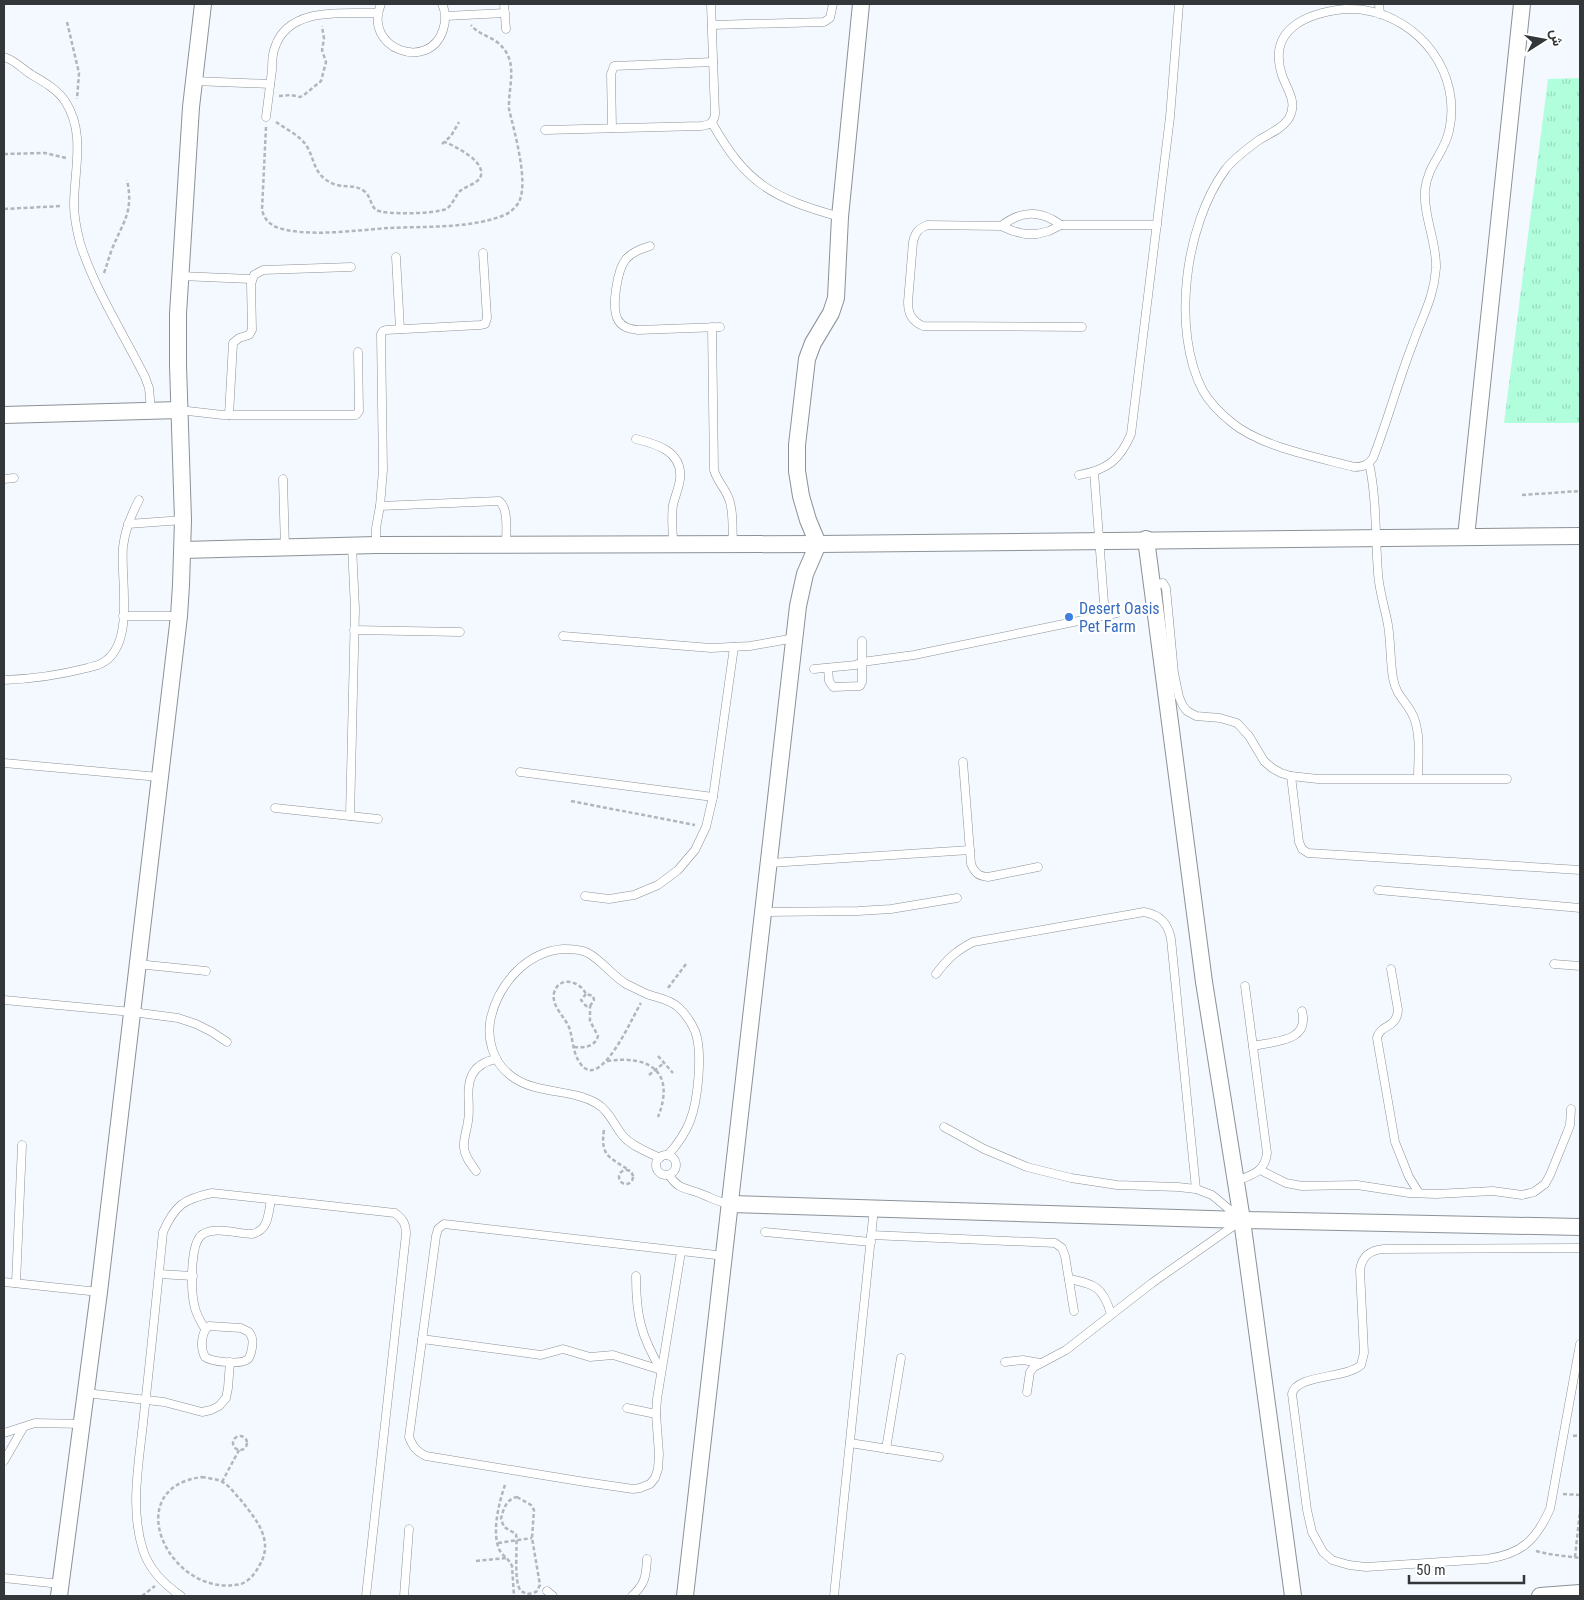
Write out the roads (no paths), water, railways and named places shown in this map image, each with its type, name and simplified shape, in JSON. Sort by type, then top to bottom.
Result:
[{"type":"street","points":[[60,1590],[83,1424],[179,616],[183,550],[178,331],[180,276],[194,81],[203,4]]},
{"type":"street","points":[[685,1596],[801,590],[805,574],[818,544],[801,496],[797,471],[797,445],[807,359],[813,343],[831,313],[836,298],[840,217],[861,4]]},
{"type":"street","points":[[1466,537],[1522,4]]},
{"type":"street","points":[[4,415],[179,410]]},
{"type":"street","points":[[183,550],[376,545],[818,544],[1146,539],[1580,536]]},
{"type":"street","points":[[1146,539],[1204,982],[1242,1220],[1293,1596]]},
{"type":"street","points":[[731,1204],[1242,1220],[1580,1227]]},
{"type":"street","points":[[1540,1596],[1580,1593]]},
{"type":"lane","points":[[381,4],[377,13],[380,31],[384,38],[397,50],[406,52],[415,52],[431,46],[438,40],[442,33],[446,16],[442,4]]},
{"type":"lane","points":[[504,4],[506,29]]},
{"type":"lane","points":[[545,130],[707,126],[712,123],[715,114],[711,4]]},
{"type":"lane","points":[[712,25],[824,22],[830,18],[833,4]]},
{"type":"lane","points":[[1079,475],[1106,467],[1126,447],[1131,434],[1170,117],[1179,4]]},
{"type":"lane","points":[[1379,4],[1380,14]]},
{"type":"lane","points":[[1364,10],[1398,21],[1414,31],[1428,44],[1438,60],[1446,77],[1451,96],[1452,114],[1449,131],[1445,143],[1432,165],[1427,178],[1425,192],[1435,249],[1436,266],[1431,300],[1413,342],[1376,450],[1369,463],[1362,467],[1354,467],[1306,455],[1268,443],[1232,423],[1216,409],[1204,392],[1195,373],[1187,332],[1186,290],[1190,255],[1205,207],[1225,170],[1242,152],[1289,119],[1293,102],[1279,63],[1278,51],[1281,40],[1288,30],[1298,23],[1330,11],[1364,10]]},
{"type":"lane","points":[[266,117],[274,48],[281,35],[292,24],[306,18],[322,15],[377,13]]},
{"type":"lane","points":[[446,16],[505,13]]},
{"type":"lane","points":[[4,57],[10,59],[49,86],[64,100],[74,118],[78,138],[74,206],[80,242],[99,288],[145,377],[149,388],[151,411]]},
{"type":"lane","points":[[612,128],[611,74],[614,66],[713,62]]},
{"type":"lane","points":[[194,81],[270,84]]},
{"type":"lane","points":[[712,123],[734,158],[756,181],[784,199],[840,217]]},
{"type":"lane","points":[[1002,226],[1010,219],[1031,213],[1052,219],[1061,225]]},
{"type":"lane","points":[[1082,327],[923,326],[916,323],[908,310],[914,234],[919,228],[927,225],[1002,226],[1025,234],[1044,233],[1061,225],[1157,225]]},
{"type":"lane","points":[[650,246],[640,248],[632,253],[620,268],[616,302],[617,318],[622,325],[638,330],[716,327],[713,462],[716,477],[732,506],[732,544]]},
{"type":"lane","points":[[376,545],[376,528],[384,470],[381,338],[383,331],[485,324],[487,318],[484,253]]},
{"type":"lane","points":[[396,257],[400,329]]},
{"type":"lane","points":[[229,416],[233,343],[239,338],[249,335],[252,330],[251,279],[258,271],[263,270],[352,266]]},
{"type":"lane","points":[[180,276],[251,279]]},
{"type":"lane","points":[[179,410],[229,416],[356,415],[359,411],[358,352]]},
{"type":"lane","points":[[636,439],[665,448],[673,455],[678,465],[681,476],[673,507],[673,544]]},
{"type":"lane","points":[[1369,463],[1374,493],[1378,575],[1388,627],[1395,688],[1409,707],[1417,728],[1418,778]]},
{"type":"lane","points":[[1094,472],[1104,616]]},
{"type":"lane","points":[[4,479],[14,478]]},
{"type":"lane","points":[[283,479],[284,548]]},
{"type":"lane","points":[[4,680],[50,676],[102,664],[115,653],[121,637],[123,616],[123,549],[128,524],[139,500]]},
{"type":"lane","points":[[380,506],[499,502],[502,503],[505,509],[506,544]]},
{"type":"lane","points":[[128,524],[183,520]]},
{"type":"lane","points":[[350,816],[355,588],[352,546]]},
{"type":"lane","points":[[1152,585],[1163,583],[1166,588],[1174,673],[1183,706],[1187,711],[1196,716],[1220,718],[1237,723],[1249,736],[1264,761],[1281,773],[1291,776],[1318,778],[1507,779]]},
{"type":"lane","points":[[814,669],[856,665],[862,662],[914,654],[1117,613]]},
{"type":"lane","points":[[123,616],[179,616]]},
{"type":"lane","points":[[354,630],[460,632]]},
{"type":"lane","points":[[563,636],[711,648],[765,644],[795,638]]},
{"type":"lane","points":[[828,668],[829,681],[833,688],[858,687],[861,685],[862,641]]},
{"type":"lane","points":[[585,896],[609,899],[634,895],[658,885],[678,870],[695,850],[706,827],[713,797],[734,647]]},
{"type":"lane","points":[[963,762],[971,864],[974,872],[988,877],[1038,867]]},
{"type":"lane","points":[[4,763],[159,777]]},
{"type":"lane","points":[[520,772],[713,797]]},
{"type":"lane","points":[[1291,776],[1299,842],[1302,849],[1308,853],[1580,870]]},
{"type":"lane","points":[[275,808],[378,819]]},
{"type":"lane","points":[[770,862],[970,850]]},
{"type":"lane","points":[[1378,890],[1580,908]]},
{"type":"lane","points":[[764,912],[891,909],[957,898]]},
{"type":"lane","points":[[936,974],[946,960],[958,950],[973,942],[1144,912],[1154,914],[1163,920],[1169,929],[1171,939],[1196,1189]]},
{"type":"lane","points":[[669,1175],[676,1169],[672,1157],[664,1157],[635,1146],[626,1139],[607,1111],[598,1104],[587,1099],[537,1089],[523,1083],[509,1075],[496,1059],[490,1044],[489,1026],[493,1008],[501,990],[527,962],[539,955],[555,950],[577,949],[587,952],[624,982],[677,1006],[689,1018],[696,1033],[698,1050],[696,1101],[681,1139],[664,1157],[657,1162],[658,1170],[661,1174],[669,1175],[678,1186],[706,1195],[717,1202],[731,1204]]},
{"type":"lane","points":[[137,964],[206,971]]},
{"type":"lane","points":[[1554,964],[1580,966]]},
{"type":"lane","points":[[1391,969],[1398,1016],[1395,1022],[1381,1030],[1376,1038],[1395,1142],[1409,1177],[1419,1193]]},
{"type":"lane","points":[[1236,1181],[1260,1170],[1266,1163],[1267,1153],[1245,986]]},
{"type":"lane","points":[[4,1000],[178,1018],[196,1024],[227,1042]]},
{"type":"lane","points":[[1253,1046],[1290,1038],[1298,1034],[1303,1027],[1302,1011]]},
{"type":"lane","points":[[476,1171],[468,1160],[464,1148],[470,1107],[469,1084],[472,1074],[478,1066],[496,1059]]},
{"type":"lane","points":[[1260,1170],[1280,1180],[1302,1186],[1357,1185],[1383,1190],[1436,1194],[1493,1190],[1522,1195],[1534,1192],[1545,1184],[1570,1125],[1571,1109]]},
{"type":"lane","points":[[944,1127],[993,1153],[1027,1167],[1071,1178],[1117,1185],[1196,1189],[1212,1195],[1242,1220],[1152,1283],[1066,1350],[1034,1366],[1030,1372],[1027,1392]]},
{"type":"lane","points":[[16,1283],[22,1146]]},
{"type":"lane","points":[[181,1596],[170,1589],[154,1572],[143,1551],[138,1529],[137,1484],[163,1232],[170,1216],[181,1204],[196,1196],[212,1194],[395,1213],[402,1218],[406,1225],[366,1596]]},
{"type":"lane","points":[[205,1329],[198,1318],[192,1292],[195,1246],[198,1239],[202,1234],[210,1231],[258,1233],[266,1225],[271,1200]]},
{"type":"lane","points":[[834,1596],[874,1208]]},
{"type":"lane","points":[[681,1252],[661,1370],[656,1414],[659,1454],[658,1469],[655,1478],[650,1484],[633,1489],[426,1456],[418,1452],[412,1445],[409,1437],[436,1236],[438,1229],[444,1224],[725,1256]]},
{"type":"lane","points":[[766,1232],[871,1239],[1055,1243],[1062,1248],[1065,1256],[1074,1311]]},
{"type":"lane","points":[[1580,1248],[1384,1249],[1370,1252],[1364,1257],[1360,1270],[1364,1353],[1361,1364],[1357,1369],[1351,1371],[1300,1384],[1293,1389],[1292,1394],[1307,1510],[1312,1532],[1323,1552],[1332,1560],[1349,1566],[1366,1566],[1487,1560],[1503,1557],[1522,1547],[1534,1536],[1550,1509],[1580,1344]]},
{"type":"lane","points":[[159,1274],[193,1276]]},
{"type":"lane","points":[[636,1276],[636,1301],[640,1326],[649,1349],[661,1370]]},
{"type":"lane","points":[[1069,1279],[1091,1284],[1101,1291],[1108,1302],[1111,1314]]},
{"type":"lane","points":[[4,1282],[99,1292]]},
{"type":"lane","points":[[214,1326],[241,1328],[249,1332],[253,1341],[249,1358],[242,1362],[230,1362],[214,1361],[205,1357],[202,1348],[205,1329],[214,1326]]},
{"type":"lane","points":[[422,1339],[540,1355],[563,1349],[590,1357],[613,1355],[661,1370]]},
{"type":"lane","points":[[886,1449],[901,1358]]},
{"type":"lane","points":[[1005,1362],[1023,1360],[1040,1363]]},
{"type":"lane","points":[[86,1393],[172,1404],[202,1412],[220,1406],[226,1398],[230,1362]]},
{"type":"lane","points":[[627,1408],[656,1414]]},
{"type":"lane","points":[[4,1432],[44,1422],[83,1424]]},
{"type":"lane","points":[[4,1461],[23,1428]]},
{"type":"lane","points":[[850,1443],[939,1458]]},
{"type":"lane","points":[[404,1596],[409,1529]]},
{"type":"lane","points":[[632,1596],[641,1588],[646,1575],[646,1559]]},
{"type":"lane","points":[[4,1578],[60,1590]]},
{"type":"place","name":"Desert Oasis Pet Farm","points":[[1069,617]]}]
